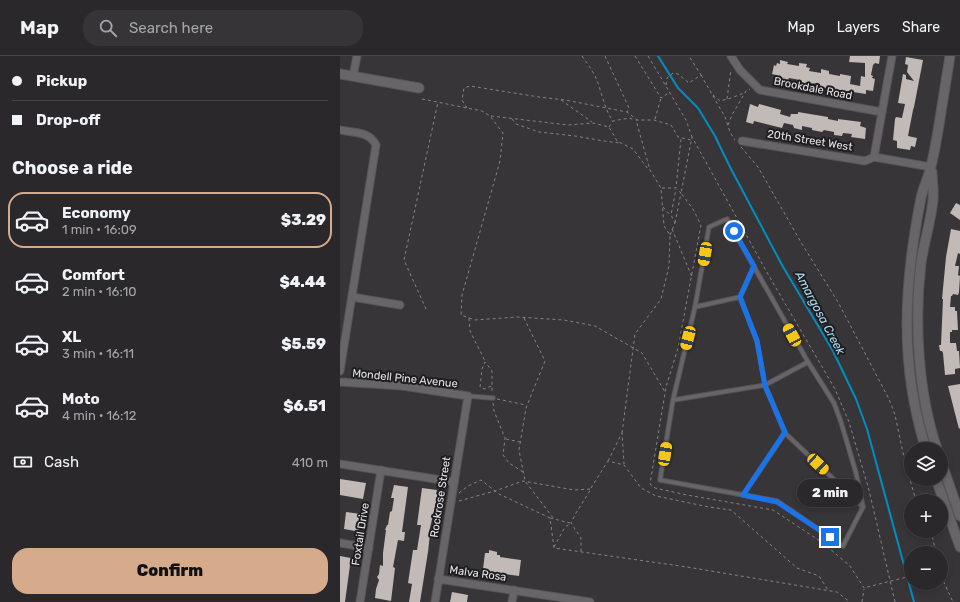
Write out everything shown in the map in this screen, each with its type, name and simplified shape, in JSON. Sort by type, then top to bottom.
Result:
[{"type":"main road","points":[[924,442],[911,385],[906,336],[906,312],[910,262],[921,196],[931,167],[950,56]]},
{"type":"main road","points":[[340,74],[420,88]]},
{"type":"main road","points":[[931,167],[933,199],[921,263],[918,340],[923,390],[935,442]]},
{"type":"main road","points":[[948,477],[957,498],[960,516]]},
{"type":"main road","points":[[948,514],[960,548]]},
{"type":"street","points":[[353,76],[357,56]]},
{"type":"street","points":[[874,157],[892,56]]},
{"type":"street","name":"Brookdale Road","points":[[733,59],[740,70],[760,90],[882,112]]},
{"type":"street","points":[[340,130],[366,135],[372,138],[376,145],[340,371]]},
{"type":"street","name":"20th Street West","points":[[741,144],[865,161],[874,157],[931,167]]},
{"type":"street","points":[[352,297],[400,305]]},
{"type":"street","name":"Mondell Pine Avenue","points":[[340,382],[402,386],[468,396]]},
{"type":"street","name":"Rockrose Street","points":[[435,602],[468,396]]},
{"type":"street","points":[[340,464],[454,482]]},
{"type":"street","name":"Foxtail Drive","points":[[360,602],[381,470]]},
{"type":"street","points":[[340,543],[369,548]]},
{"type":"street","name":"Malva Rosa","points":[[438,579],[588,602]]},
{"type":"street","points":[[512,602],[514,590]]},
{"type":"lane","points":[[727,219],[754,266],[808,362],[834,404],[841,422],[856,473],[863,507],[843,546],[777,502],[660,480],[673,400],[695,307],[709,227],[727,219]]},
{"type":"lane","points":[[754,266],[740,297],[757,341],[765,386],[785,432],[863,507]]},
{"type":"lane","points":[[695,307],[740,297]]},
{"type":"lane","points":[[673,400],[765,386],[808,362]]},
{"type":"lane","points":[[468,396],[493,398]]},
{"type":"lane","points":[[743,495],[785,432]]},
{"type":"path","points":[[582,56],[596,77],[608,114],[613,121]]},
{"type":"path","points":[[605,56],[629,108],[627,112]]},
{"type":"path","points":[[635,56],[661,98]]},
{"type":"path","points":[[648,56],[686,120],[692,137]]},
{"type":"path","points":[[689,56],[702,75],[725,117],[736,141],[741,144],[762,174],[802,244],[838,302],[889,399],[895,416],[914,494]]},
{"type":"path","points":[[727,99],[733,59]]},
{"type":"path","points":[[666,85],[667,78],[673,73],[678,74],[689,83],[702,75]]},
{"type":"path","points":[[728,126],[732,115],[746,93],[755,84]]},
{"type":"path","points":[[468,108],[462,100],[464,88],[470,86],[560,99],[627,112],[636,120],[650,170]]},
{"type":"path","points":[[654,120],[661,98],[670,92]]},
{"type":"path","points":[[712,95],[720,101],[746,93]]},
{"type":"path","points":[[422,99],[482,111],[490,116],[503,133],[500,160],[462,295],[461,315],[475,320],[524,318],[564,320],[595,326],[642,353],[665,392]]},
{"type":"path","points":[[560,99],[593,123]]},
{"type":"path","points":[[426,309],[404,260],[438,102]]},
{"type":"path","points":[[490,116],[568,125],[593,123],[609,127],[617,141],[633,149],[650,170],[661,188],[664,226],[670,235]]},
{"type":"path","points":[[609,127],[613,121],[629,118],[636,120],[654,120],[671,125],[678,137],[692,140]]},
{"type":"path","points":[[512,119],[516,124],[539,132],[621,143]]},
{"type":"path","points":[[670,215],[676,188],[682,138]]},
{"type":"path","points":[[661,188],[676,188],[681,193],[675,223],[670,235],[669,266],[662,298],[635,334],[622,433],[624,465],[641,488],[656,496],[731,510],[797,568],[819,576],[828,591]]},
{"type":"path","points":[[662,206],[675,223]]},
{"type":"path","points":[[672,229],[692,277]]},
{"type":"path","points":[[469,318],[470,331],[485,362],[492,371],[491,386],[494,411],[505,438],[503,455],[509,463],[523,472]]},
{"type":"path","points":[[524,318],[544,361],[527,406],[519,450],[525,481],[554,519]]},
{"type":"path","points":[[485,362],[482,369],[480,387],[485,388],[491,386]]},
{"type":"path","points":[[493,398],[527,406]]},
{"type":"path","points":[[554,548],[565,527],[571,523],[608,461],[622,433]]},
{"type":"path","points":[[505,438],[520,442]]},
{"type":"path","points":[[608,461],[624,465]]},
{"type":"path","points":[[451,500],[468,486],[481,480],[499,494],[550,518],[571,523],[581,538],[581,552]]},
{"type":"path","points":[[451,500],[462,501],[523,481],[574,490],[591,489]]},
{"type":"path","points":[[550,518],[554,548]]},
{"type":"path","points":[[554,548],[687,567],[837,592],[850,602]]},
{"type":"path","points":[[869,586],[904,578]]},
{"type":"path","points":[[862,602],[864,588]]},
{"type":"path","points":[[947,590],[953,602]]},
{"type":"building","points":[[850,56],[880,56],[879,64],[875,63],[873,65],[871,75],[873,76],[872,78],[875,79],[873,91],[866,90],[866,94],[820,87],[820,84],[810,83],[809,85],[800,83],[800,80],[789,78],[788,81],[776,79],[776,75],[772,74],[774,65],[776,66],[777,63],[780,64],[780,60],[788,62],[787,64],[799,66],[799,63],[807,64],[806,67],[810,68],[809,71],[821,73],[821,69],[829,71],[829,74],[851,76],[850,84],[860,86],[861,76],[865,77],[865,63],[849,62]]},
{"type":"building","points":[[906,57],[923,60],[908,136],[917,138],[915,147],[911,146],[910,150],[897,148],[897,141],[893,140],[895,119],[896,117],[902,118],[905,104],[898,103],[903,74],[906,75],[906,79],[914,81],[907,72],[908,65],[905,64]]},
{"type":"building","points":[[750,104],[758,107],[759,104],[781,110],[780,114],[790,117],[791,114],[798,114],[798,112],[828,117],[828,119],[838,121],[838,119],[861,122],[860,126],[866,128],[865,139],[851,137],[852,134],[843,133],[842,136],[834,135],[834,132],[824,130],[822,132],[802,126],[802,130],[794,128],[793,125],[784,123],[782,128],[754,121],[753,124],[746,122]]},
{"type":"building","points":[[956,203],[960,205],[960,220],[950,213]]},
{"type":"building","points":[[951,229],[960,231],[960,254],[958,253],[955,266],[959,266],[959,292],[958,295],[953,294],[951,296],[950,307],[955,307],[955,311],[957,311],[958,330],[952,330],[952,332],[950,332],[950,343],[956,343],[957,351],[959,351],[960,368],[955,369],[955,374],[945,375],[943,353],[940,351],[939,345],[941,345],[942,299],[946,257]]},
{"type":"building","points":[[960,384],[960,428],[959,429],[948,386]]},
{"type":"building","points":[[340,479],[366,483],[363,499],[340,495]]},
{"type":"building","points":[[394,485],[408,487],[402,532],[405,532],[404,541],[398,540],[393,567],[395,568],[391,601],[375,598],[379,580],[377,577],[379,574],[380,565],[383,566],[385,530],[388,525],[390,512],[392,511],[394,498],[391,498]]},
{"type":"building","points":[[422,488],[437,490],[436,494],[438,494],[429,532],[428,552],[420,602],[409,602],[412,584],[408,583],[413,550],[417,550],[421,525],[417,525]]},
{"type":"building","points":[[346,512],[361,514],[359,530],[355,531],[344,529]]},
{"type":"building","points":[[489,550],[497,552],[497,555],[500,555],[500,557],[521,560],[519,576],[485,571],[485,569],[483,569],[485,553],[489,553]]},
{"type":"building","points":[[340,556],[351,558],[345,602],[340,602]]},
{"type":"building","points":[[452,592],[468,595],[467,602],[450,602]]},
{"type":"waterway","name":"Amargosa Creek","points":[[658,56],[678,88],[698,108],[715,136],[782,265],[833,351],[856,399],[867,429],[914,602]]},
{"type":"route","points":[[734,231],[754,266],[740,297],[757,341],[765,386],[785,432],[743,495],[777,502],[830,537]]}]
